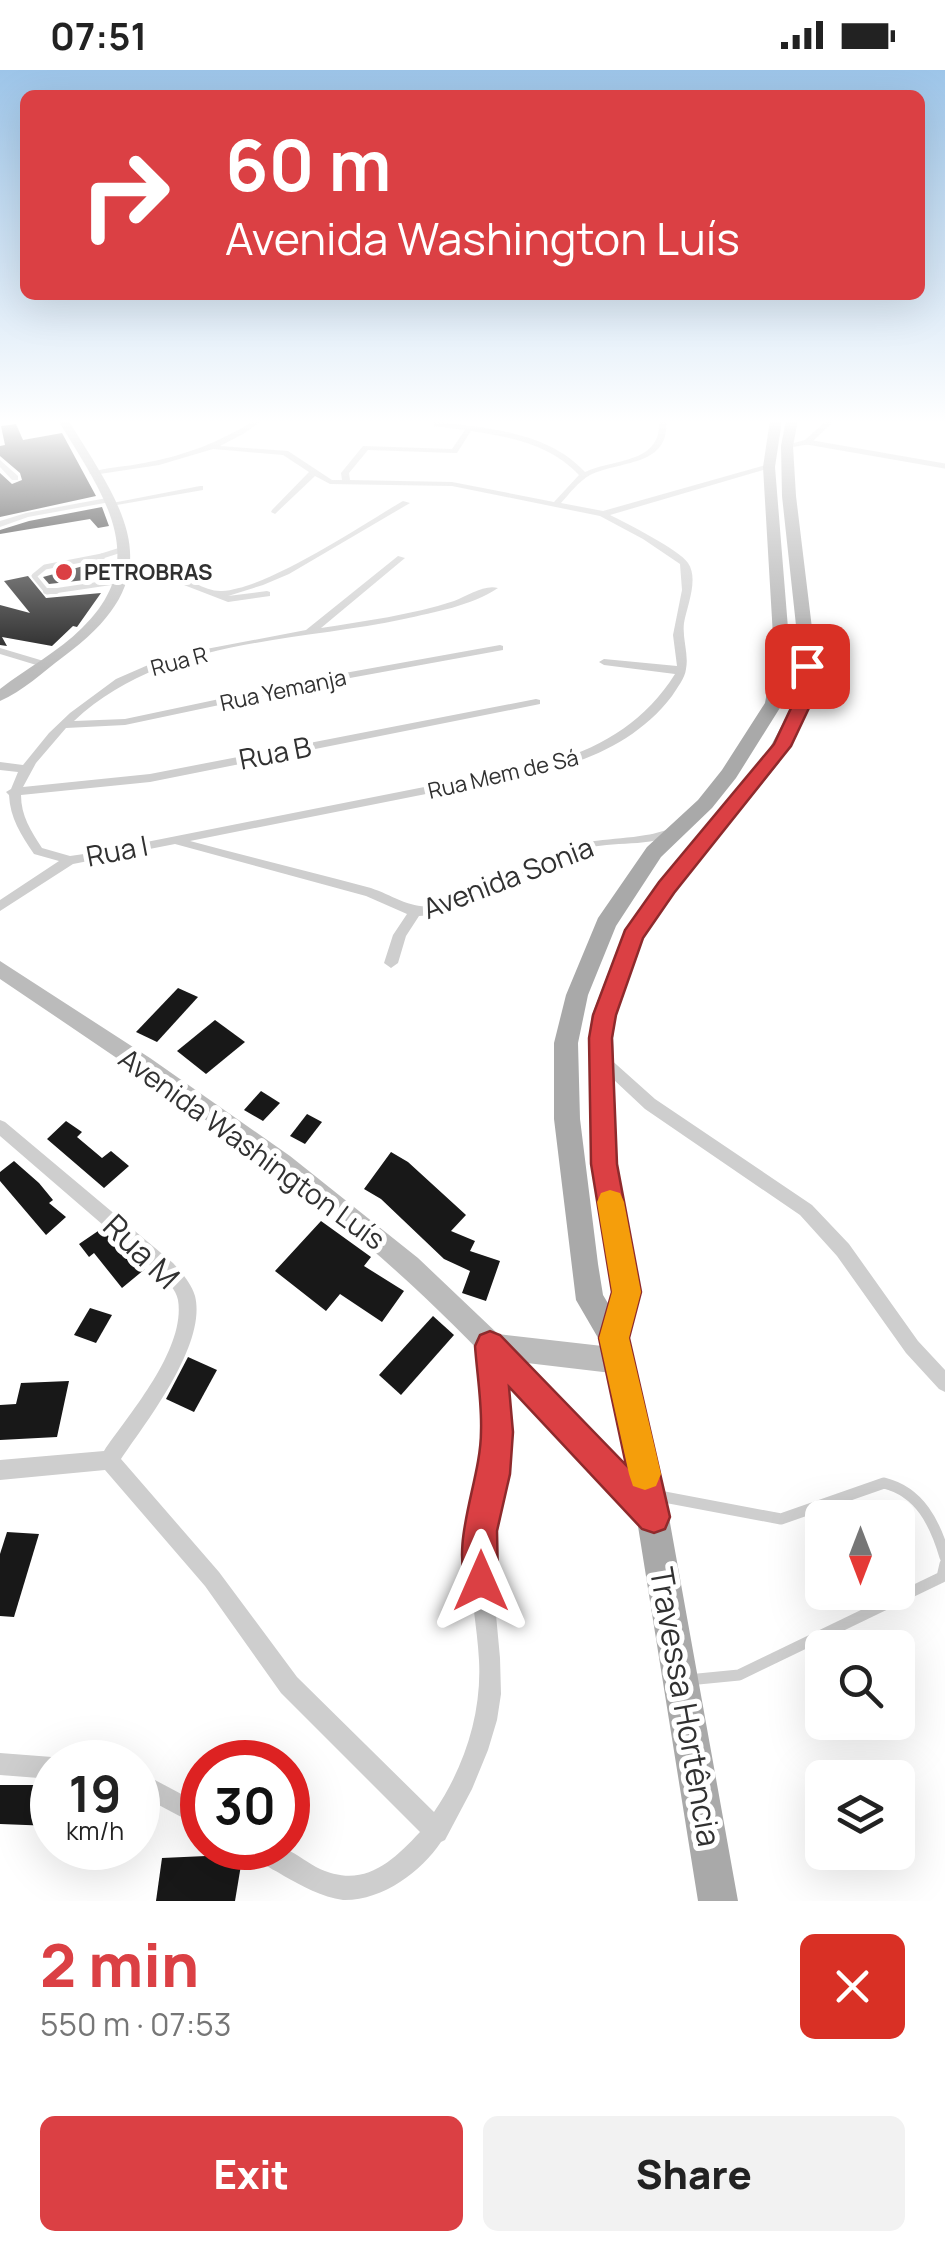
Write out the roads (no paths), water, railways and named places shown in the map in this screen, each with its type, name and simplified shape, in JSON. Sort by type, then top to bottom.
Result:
[{"type":"main road","points":[[0,696],[88,630],[122,578],[128,548],[110,505]]},
{"type":"main road","name":"Travessa Hortência","points":[[718,1901],[651,1506],[617,1350],[590,1300],[567,1119],[566,1043],[577,995],[606,924],[654,852],[705,804],[774,703],[782,653],[772,505]]},
{"type":"main road","name":"Travessa Hortência","points":[[617,1350],[627,1292],[604,1164],[604,1015],[633,936],[666,887],[774,759],[800,708],[807,653],[790,505]]},
{"type":"main road","name":"Avenida Washington Luís","points":[[0,969],[317,1191],[399,1257],[651,1506]]},
{"type":"main road","points":[[490,1346],[617,1350]]},
{"type":"street","points":[[0,524],[26,515],[87,505]]},
{"type":"street","points":[[275,512],[281,505]]},
{"type":"street","points":[[215,595],[240,592],[270,580],[400,505]]},
{"type":"street","points":[[563,505],[604,514],[684,563],[687,583],[678,632],[681,670],[604,662]]},
{"type":"street","points":[[604,514],[634,505]]},
{"type":"street","points":[[308,634],[400,558]]},
{"type":"street","points":[[122,578],[172,576],[236,600],[267,594]]},
{"type":"street","name":"Rua R","points":[[66,725],[107,690],[141,671],[195,655],[447,606],[494,588]]},
{"type":"street","name":"Rua Yemanja","points":[[66,725],[125,722],[500,648]]},
{"type":"street","points":[[0,652],[43,664]]},
{"type":"street","name":"Rua Mem de Sá","points":[[169,841],[387,800],[590,754],[626,736],[677,680],[681,670]]},
{"type":"street","name":"Rua B","points":[[12,792],[150,778],[536,702]]},
{"type":"street","points":[[12,792],[26,769],[66,725]]},
{"type":"street","points":[[0,766],[26,769]]},
{"type":"street","name":"Rua I","points":[[12,792],[18,820],[38,851],[70,860],[169,841]]},
{"type":"street","name":"Avenida Sonia","points":[[392,963],[400,936],[415,912],[451,906],[568,849],[592,842],[661,837],[705,804]]},
{"type":"street","points":[[169,841],[370,892],[415,912]]},
{"type":"street","points":[[0,906],[70,860]]},
{"type":"street","points":[[602,1060],[650,1104],[806,1210],[842,1250],[912,1346],[945,1382]]},
{"type":"street","name":"Rua M","points":[[0,1128],[167,1269],[180,1282],[187,1300],[182,1341],[109,1460]]},
{"type":"street","points":[[301,1870],[324,1882],[353,1889],[378,1884],[403,1871],[436,1832],[482,1740],[490,1694],[480,1552],[497,1432],[490,1346]]},
{"type":"street","points":[[0,1470],[109,1460],[212,1579],[288,1685],[436,1832]]},
{"type":"street","points":[[0,1764],[30,1766]]},
{"type":"lane","points":[[122,578],[47,592],[34,576],[46,567],[128,548]]},
{"type":"lane","points":[[102,556],[102,582]]},
{"type":"lane","points":[[651,1506],[780,1520],[884,1483],[900,1485],[914,1495],[940,1540],[945,1560],[942,1577],[738,1675],[681,1681]]},
{"type":"place","name":"PETROBRAS","points":[[64,572]]}]
